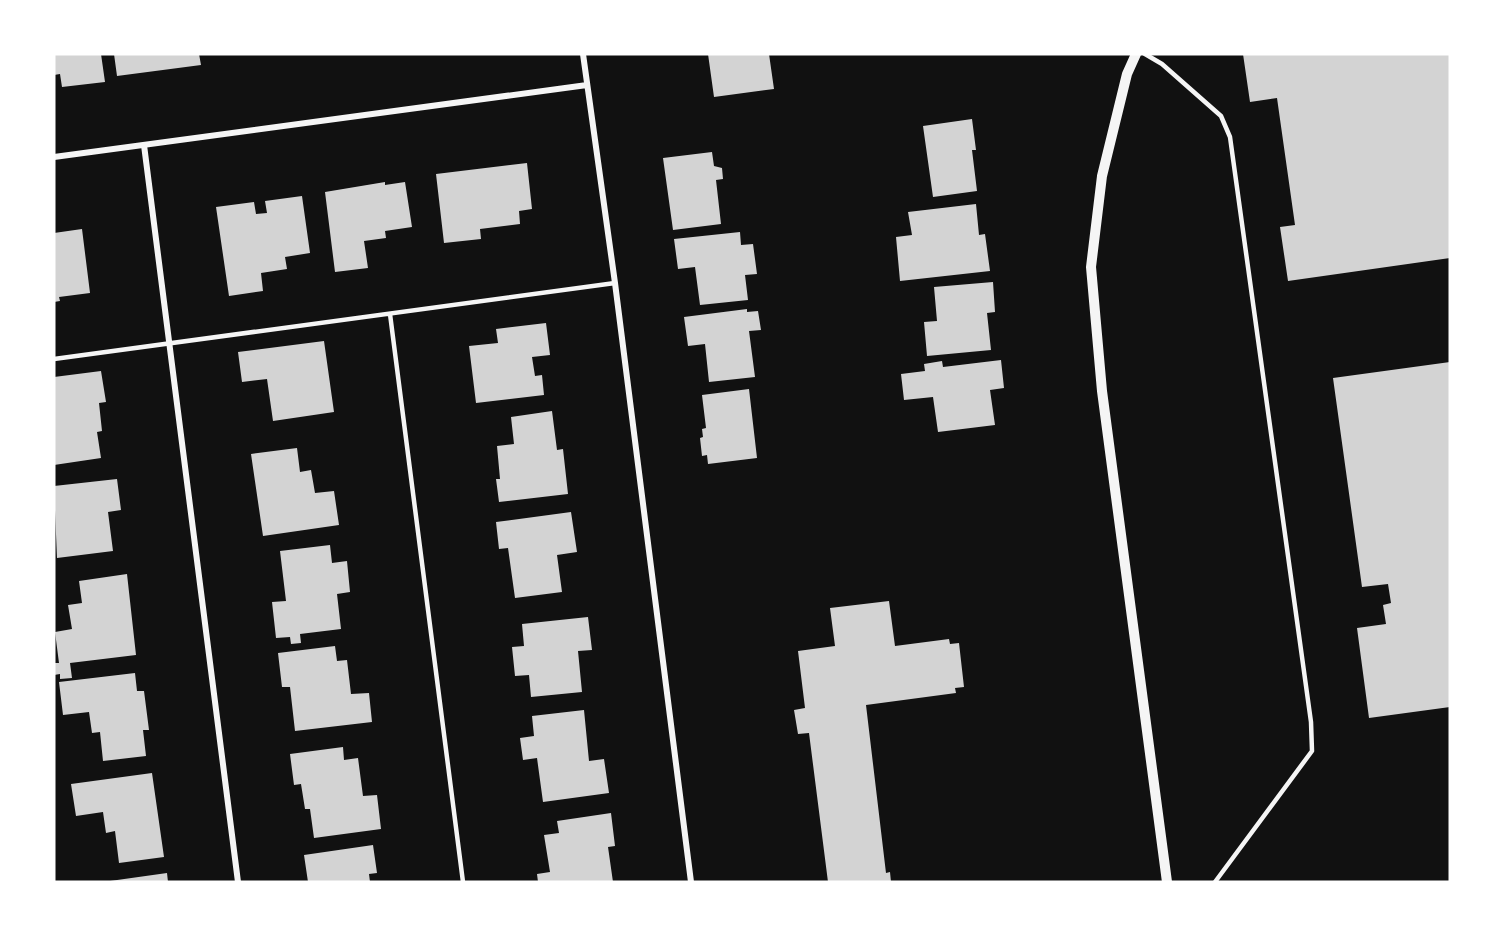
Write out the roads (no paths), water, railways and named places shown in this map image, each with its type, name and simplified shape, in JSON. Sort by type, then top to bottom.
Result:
[{"type":"street","points":[[583,54],[615,283],[692,882]]},
{"type":"street","points":[[1136,54],[1127,74],[1102,176],[1091,267],[1102,391],[1167,882]]},
{"type":"street","points":[[54,157],[587,85]]},
{"type":"street","points":[[144,145],[238,882]]},
{"type":"lane","points":[[1145,54],[1162,64],[1221,116],[1230,137],[1311,722],[1312,751],[1215,882]]},
{"type":"lane","points":[[54,359],[615,283]]},
{"type":"lane","points":[[390,314],[463,882]]}]
